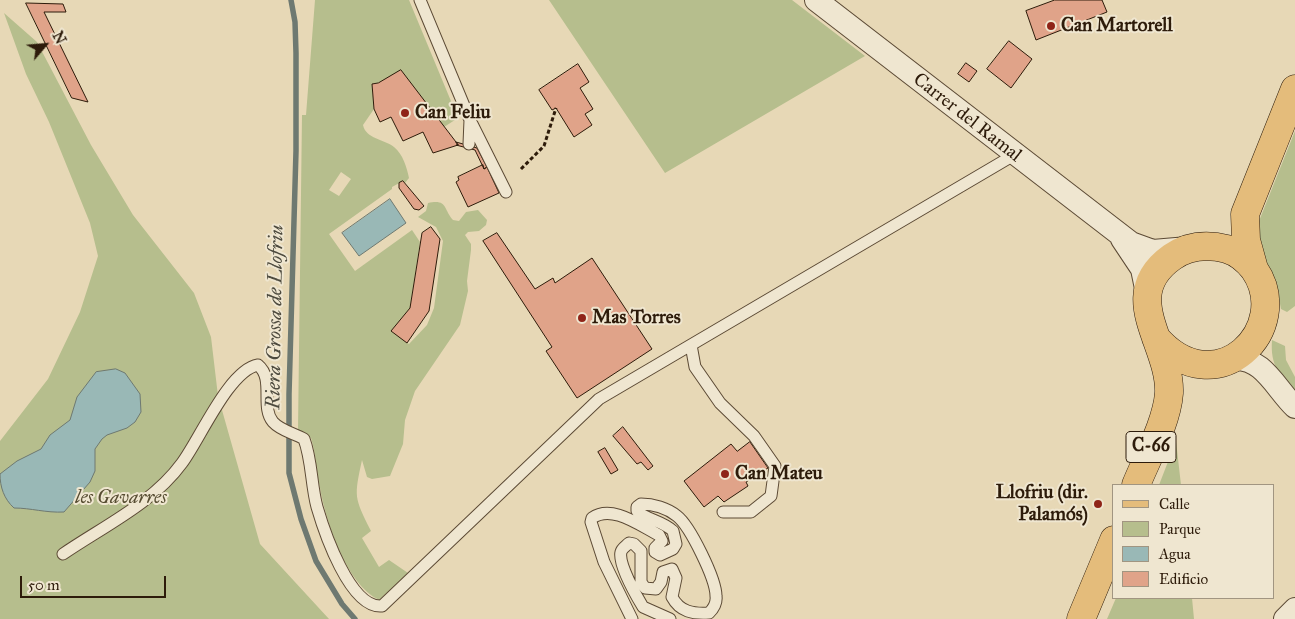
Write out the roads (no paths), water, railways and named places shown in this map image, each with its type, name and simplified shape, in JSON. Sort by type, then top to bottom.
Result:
[{"type":"main road","points":[[1254,269],[1249,254],[1244,224],[1249,201],[1295,90]]},
{"type":"main road","points":[[1166,409],[1169,392],[1165,360],[1149,323],[1148,298],[1155,275],[1165,262],[1178,252],[1197,246],[1232,223],[1249,201]]},
{"type":"main road","points":[[1166,409],[1196,379],[1230,361],[1249,348],[1263,325],[1266,314],[1266,295],[1259,277],[1248,262],[1232,251],[1213,246],[1197,246]]},
{"type":"main road","points":[[1156,338],[1180,360],[1196,365],[1215,365],[1230,361]]},
{"type":"main road","name":"C-66","points":[[1136,484],[1166,409]]},
{"type":"main road","points":[[1081,619],[1112,545]]},
{"type":"street","name":"Carrer del Ramal","points":[[816,0],[1014,155],[1135,245],[1153,250],[1197,246]]},
{"type":"street","name":"Carrer del Ramal","points":[[1118,234],[1132,251],[1142,269],[1148,298]]},
{"type":"street","points":[[1263,325],[1264,357],[1289,401]]},
{"type":"street","points":[[1230,361],[1243,359],[1258,365],[1289,401]]},
{"type":"street","points":[[1285,619],[1295,609]]},
{"type":"lane","points":[[420,0],[470,120],[506,192]]},
{"type":"lane","points":[[469,144],[470,120]]},
{"type":"lane","points":[[63,554],[161,486],[183,462],[216,407],[246,369],[258,365],[263,369],[270,418],[279,428],[304,439],[317,506],[340,566],[360,596],[367,602],[382,606],[599,399],[1014,155]]},
{"type":"lane","points":[[690,345],[695,367],[720,403],[754,436],[775,466],[771,496],[751,512],[723,512]]},
{"type":"lane","points":[[632,619],[604,562],[591,522],[592,518],[602,513],[613,513],[659,535],[662,541],[655,548],[655,552],[660,555],[667,553],[676,544],[673,530],[662,523],[642,516],[636,507],[640,504],[661,508],[681,520],[714,582],[716,595],[713,608],[709,613],[692,613],[681,609],[672,597],[676,578],[672,569],[663,572],[661,582],[656,589],[646,588],[642,582],[641,551],[634,544],[629,544],[623,548],[621,552],[622,564],[643,608],[670,619]]},
{"type":"water","points":[[390,199],[406,223],[359,256],[342,233]]},
{"type":"water","points":[[116,369],[125,373],[140,394],[141,412],[135,422],[127,428],[107,435],[102,439],[95,449],[95,471],[90,482],[64,512],[14,508],[3,492],[0,474],[17,461],[41,449],[50,435],[70,420],[77,397],[96,372]]},
{"type":"waterway","name":"Riera Grossa de Llofriu","points":[[291,0],[295,22],[296,151],[289,394],[289,473],[301,519],[316,561],[342,604],[355,619]]},
{"type":"place","name":"Can Martorell","points":[[1051,26]]},
{"type":"place","name":"Can Feliu","points":[[405,113]]},
{"type":"place","name":"Mas Torres","points":[[582,318]]},
{"type":"place","name":"Can Mateu","points":[[725,474]]},
{"type":"place","name":"Llofriu (dir. Palamós)","points":[[1098,504]]},
{"type":"park label","name":"les Gavarres","points":[[121,498]]}]
